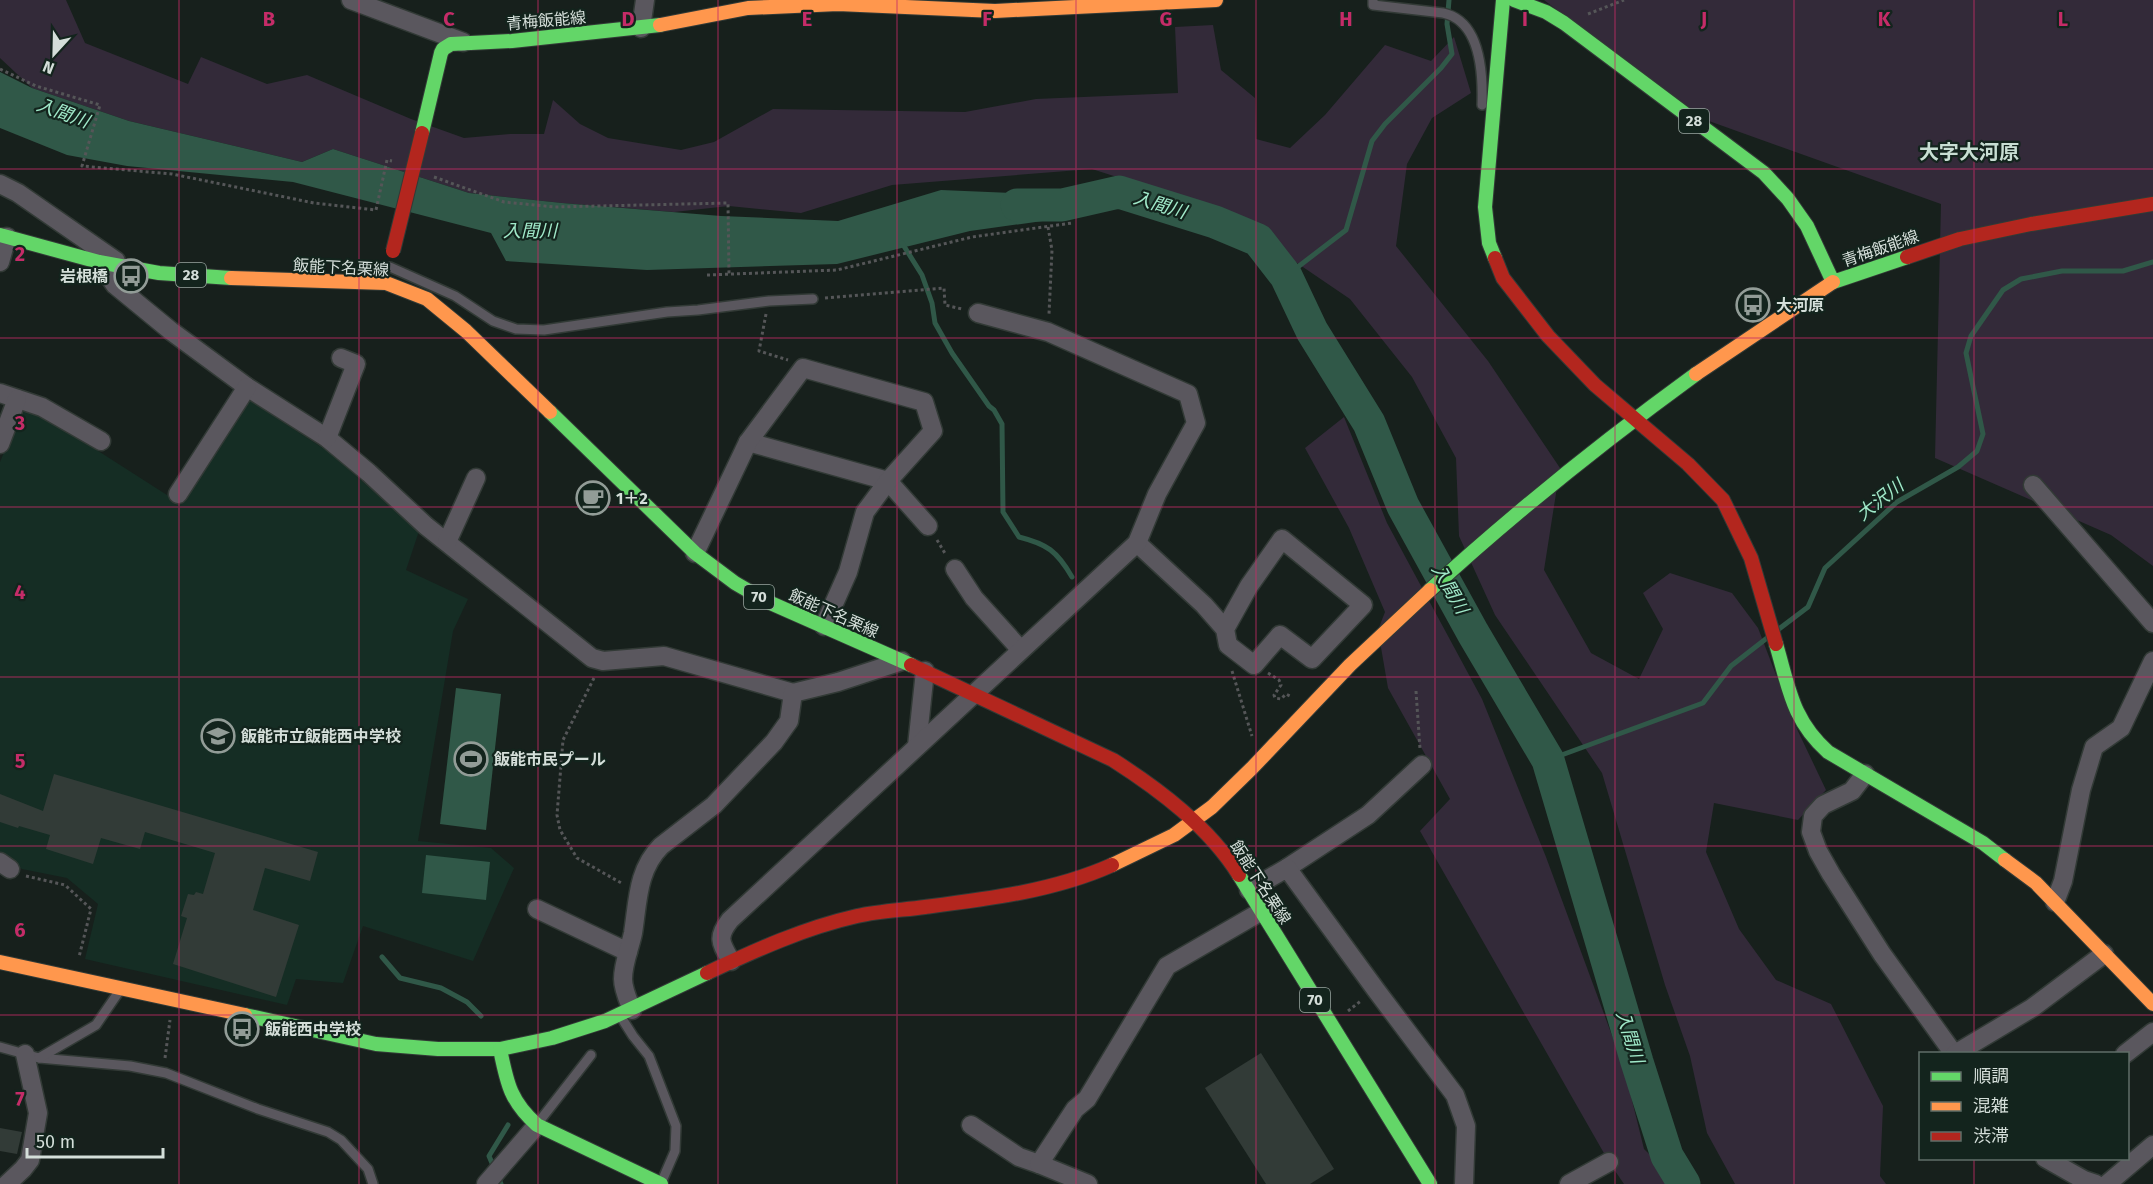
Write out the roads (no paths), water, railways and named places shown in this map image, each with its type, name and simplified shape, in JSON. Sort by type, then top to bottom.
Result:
[{"type":"street","points":[[351,0],[465,43]]},
{"type":"street","points":[[641,28],[645,0]]},
{"type":"street","name":"青梅飯能線","points":[[386,284],[441,53],[447,46],[641,28],[748,8],[838,2],[995,11],[1216,0]]},
{"type":"street","points":[[1503,0],[1485,207],[1489,243],[1503,278],[1548,336],[1595,385],[1688,464],[1723,500],[1751,558],[1797,714],[1803,727],[1813,739],[1828,752],[1983,843],[2036,882],[2153,1004]]},
{"type":"street","name":"青梅飯能線","points":[[1514,0],[1546,12],[1564,23],[1764,173],[1788,199],[1807,226],[1833,282],[1960,238],[2153,204]]},
{"type":"street","points":[[0,184],[18,193],[124,267]]},
{"type":"street","points":[[0,262],[3,236]]},
{"type":"street","name":"飯能下名栗線","points":[[3,236],[99,262],[159,273],[386,284],[411,292],[441,309],[695,553],[735,583],[766,601],[925,671],[1113,760],[1138,776],[1194,822],[1213,839],[1249,891],[1430,1184]]},
{"type":"street","points":[[99,262],[115,285],[171,331],[247,387],[327,438],[447,542],[592,658],[603,661],[664,656],[793,693],[837,682],[902,661]]},
{"type":"street","points":[[0,962],[74,976],[376,1044],[438,1049],[500,1049],[552,1038],[626,1012],[730,961],[804,931],[849,918],[1004,896],[1068,882],[1136,855],[1194,822],[1259,761],[1378,638],[1548,486],[1633,419],[1719,356],[1833,282]]},
{"type":"street","points":[[730,961],[721,942],[722,930],[730,920],[1137,543],[1157,494],[1196,423],[1188,394],[1048,332],[978,313]]},
{"type":"street","points":[[327,438],[356,364],[341,358]]},
{"type":"street","points":[[695,553],[748,442],[803,368],[924,402],[933,431],[888,481],[865,512],[848,572],[824,626]]},
{"type":"street","points":[[178,495],[247,387]]},
{"type":"street","points":[[0,444],[9,396],[42,407],[101,441]]},
{"type":"street","points":[[748,442],[888,481],[928,526]]},
{"type":"street","points":[[447,542],[476,478]]},
{"type":"street","points":[[2033,485],[2153,623]]},
{"type":"street","points":[[1137,543],[1204,605],[1227,637],[1255,664],[1280,635],[1312,659],[1363,605],[1282,539],[1249,586],[1227,637]]},
{"type":"street","points":[[955,569],[975,598],[1020,649]]},
{"type":"street","points":[[2055,903],[2063,881],[2080,790],[2094,747],[2121,728],[2153,661]]},
{"type":"street","points":[[917,746],[925,671]]},
{"type":"street","points":[[626,1012],[623,977],[633,933],[638,892],[653,854],[660,846],[714,805],[774,742],[789,721],[793,693]]},
{"type":"street","points":[[1249,891],[1368,815],[1422,765]]},
{"type":"street","points":[[1865,774],[1852,791],[1823,805],[1814,816],[1811,832],[1818,851],[1831,874],[1882,954],[1953,1052]]},
{"type":"street","points":[[1287,868],[1455,1095],[1466,1126],[1464,1184]]},
{"type":"street","points":[[537,909],[628,952]]},
{"type":"street","points":[[1039,1164],[1075,1109],[1087,1099],[1167,966],[1262,911]]},
{"type":"street","points":[[1956,1052],[2032,1008],[2104,954]]},
{"type":"street","points":[[2126,1052],[2153,1032]]},
{"type":"street","points":[[500,1049],[506,1079],[513,1097],[522,1112],[537,1125],[661,1184]]},
{"type":"street","points":[[7,1184],[30,1160],[38,1113],[32,1056]]},
{"type":"street","points":[[487,1183],[537,1125]]},
{"type":"street","points":[[971,1125],[1018,1157],[1088,1184]]},
{"type":"street","points":[[2107,1184],[2153,1144]]},
{"type":"street","points":[[2049,1160],[2084,1180],[2096,1184]]},
{"type":"street","points":[[1569,1184],[1609,1162]]},
{"type":"lane","points":[[1373,0],[1373,5],[1447,14],[1461,22],[1474,41],[1479,56],[1482,113]]},
{"type":"lane","points":[[1481,136],[1481,148],[1491,149]]},
{"type":"lane","points":[[390,267],[455,296],[493,321],[516,329],[544,330],[667,312],[769,301],[813,299]]},
{"type":"lane","points":[[32,1056],[96,1025],[122,987]]},
{"type":"lane","points":[[626,1012],[633,1036],[649,1056],[676,1126],[675,1151],[661,1184]]},
{"type":"lane","points":[[0,1047],[32,1056],[130,1066],[163,1072],[258,1109],[328,1132],[341,1140],[368,1169],[373,1184]]},
{"type":"lane","points":[[537,1125],[591,1055]]},
{"type":"water","name":"入間川","points":[[0,72],[32,88],[129,121],[302,162],[333,149],[469,193],[721,216],[838,221],[941,190],[1059,195],[1064,218],[970,231],[837,264],[647,270],[506,261],[491,233],[293,182],[127,166],[67,155],[0,128]]},
{"type":"water","name":"飯能市民プール","points":[[456,688],[501,694],[486,830],[440,824]]},
{"type":"water","points":[[426,855],[490,862],[486,900],[422,893]]},
{"type":"waterway","points":[[1286,276],[1346,230],[1372,141],[1385,124],[1452,54],[1447,24],[1449,0]]},
{"type":"waterway","name":"入間川","points":[[1017,205],[1062,205],[1119,192],[1215,222],[1258,240],[1286,276],[1312,331],[1369,423],[1403,506],[1473,633],[1548,760],[1667,1156],[1684,1184]]},
{"type":"waterway","points":[[902,243],[922,275],[932,303],[935,323],[952,353],[1002,424],[1003,512],[1019,537],[1050,550],[1072,577]]},
{"type":"waterway","name":"大沢川","points":[[1779,629],[1808,607],[1825,568],[1897,502],[1958,467],[1977,451],[1983,434],[1966,353],[1971,336],[2003,290],[2021,279],[2062,271],[2123,271],[2153,262]]},
{"type":"waterway","name":"大沢川","points":[[1548,760],[1703,703],[1731,666],[1767,638]]},
{"type":"waterway","points":[[382,957],[400,978],[441,988],[467,1002],[481,1016]]},
{"type":"waterway","points":[[501,1184],[489,1156],[508,1125]]},
{"type":"place","name":"岩根橋","points":[[131,276]]},
{"type":"place","name":"大河原","points":[[1753,305]]},
{"type":"place","name":"1＋2","points":[[593,498]]},
{"type":"place","name":"飯能市立飯能西中学校","points":[[218,736]]},
{"type":"place","name":"飯能市民プール","points":[[471,759]]},
{"type":"place","name":"飯能西中学校","points":[[242,1029]]},
{"type":"district","name":"大字大河原","points":[[1969,152]]}]
